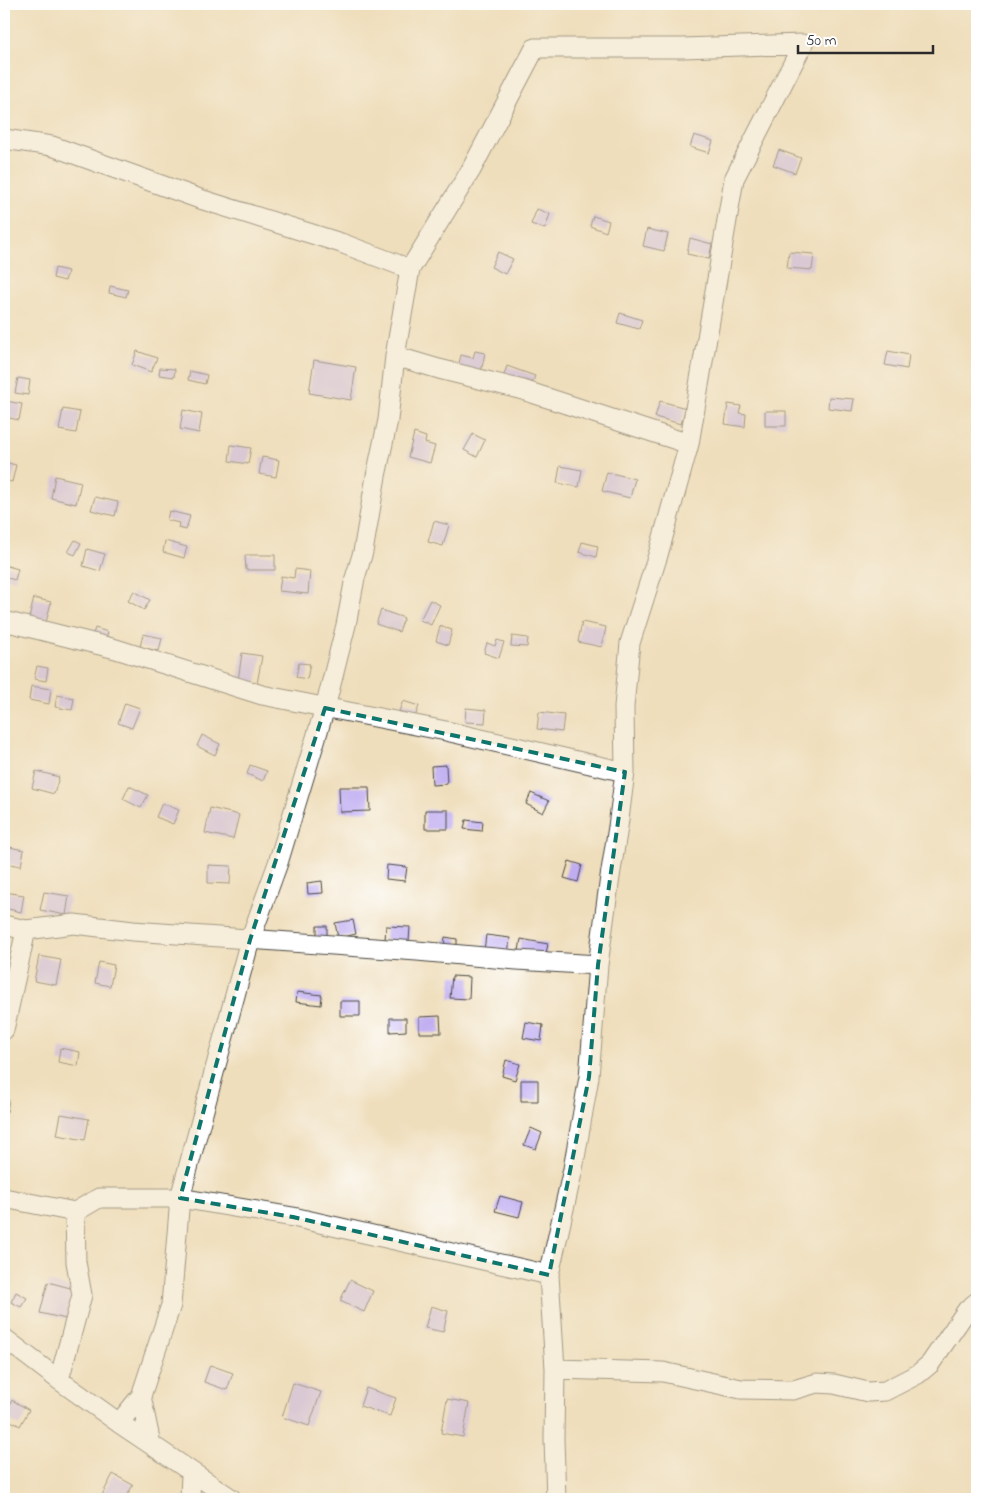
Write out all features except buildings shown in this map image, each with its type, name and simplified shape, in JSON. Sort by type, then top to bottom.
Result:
[{"type":"street","points":[[119,1423],[142,1396],[171,1305],[180,1198],[250,940],[278,863],[326,708],[355,578],[363,552],[388,420],[395,356],[410,269],[471,170],[535,48],[683,48],[803,44],[734,178],[689,444],[630,643],[624,707],[624,772],[598,965],[589,1077],[573,1169],[549,1275],[555,1369],[554,1439],[556,1499]]},
{"type":"street","points":[[4,139],[52,146],[200,198],[342,243],[410,269]]},
{"type":"street","points":[[395,356],[523,390],[689,444]]},
{"type":"street","points":[[4,621],[116,649],[262,695],[446,731],[624,772]]},
{"type":"street","points":[[4,925],[26,930],[74,924],[133,931],[598,965]]},
{"type":"street","points":[[4,1030],[26,930]]},
{"type":"street","points":[[4,1198],[75,1212],[99,1198],[180,1198],[293,1217],[549,1275]]},
{"type":"street","points":[[59,1380],[82,1295],[76,1262],[75,1212]]},
{"type":"street","points":[[555,1369],[663,1372],[741,1388],[793,1390],[817,1384],[834,1384],[868,1392],[885,1391],[918,1374],[930,1364],[967,1310],[977,1302]]},
{"type":"street","points":[[4,1338],[119,1423],[232,1499]]},
{"type":"street","points":[[142,1396],[151,1444]]},
{"type":"street","points":[[190,1499],[192,1473]]},
{"type":"highlighted area","points":[[325,708],[625,772],[598,965],[589,1077],[549,1275],[293,1217],[180,1198],[250,940]]}]
